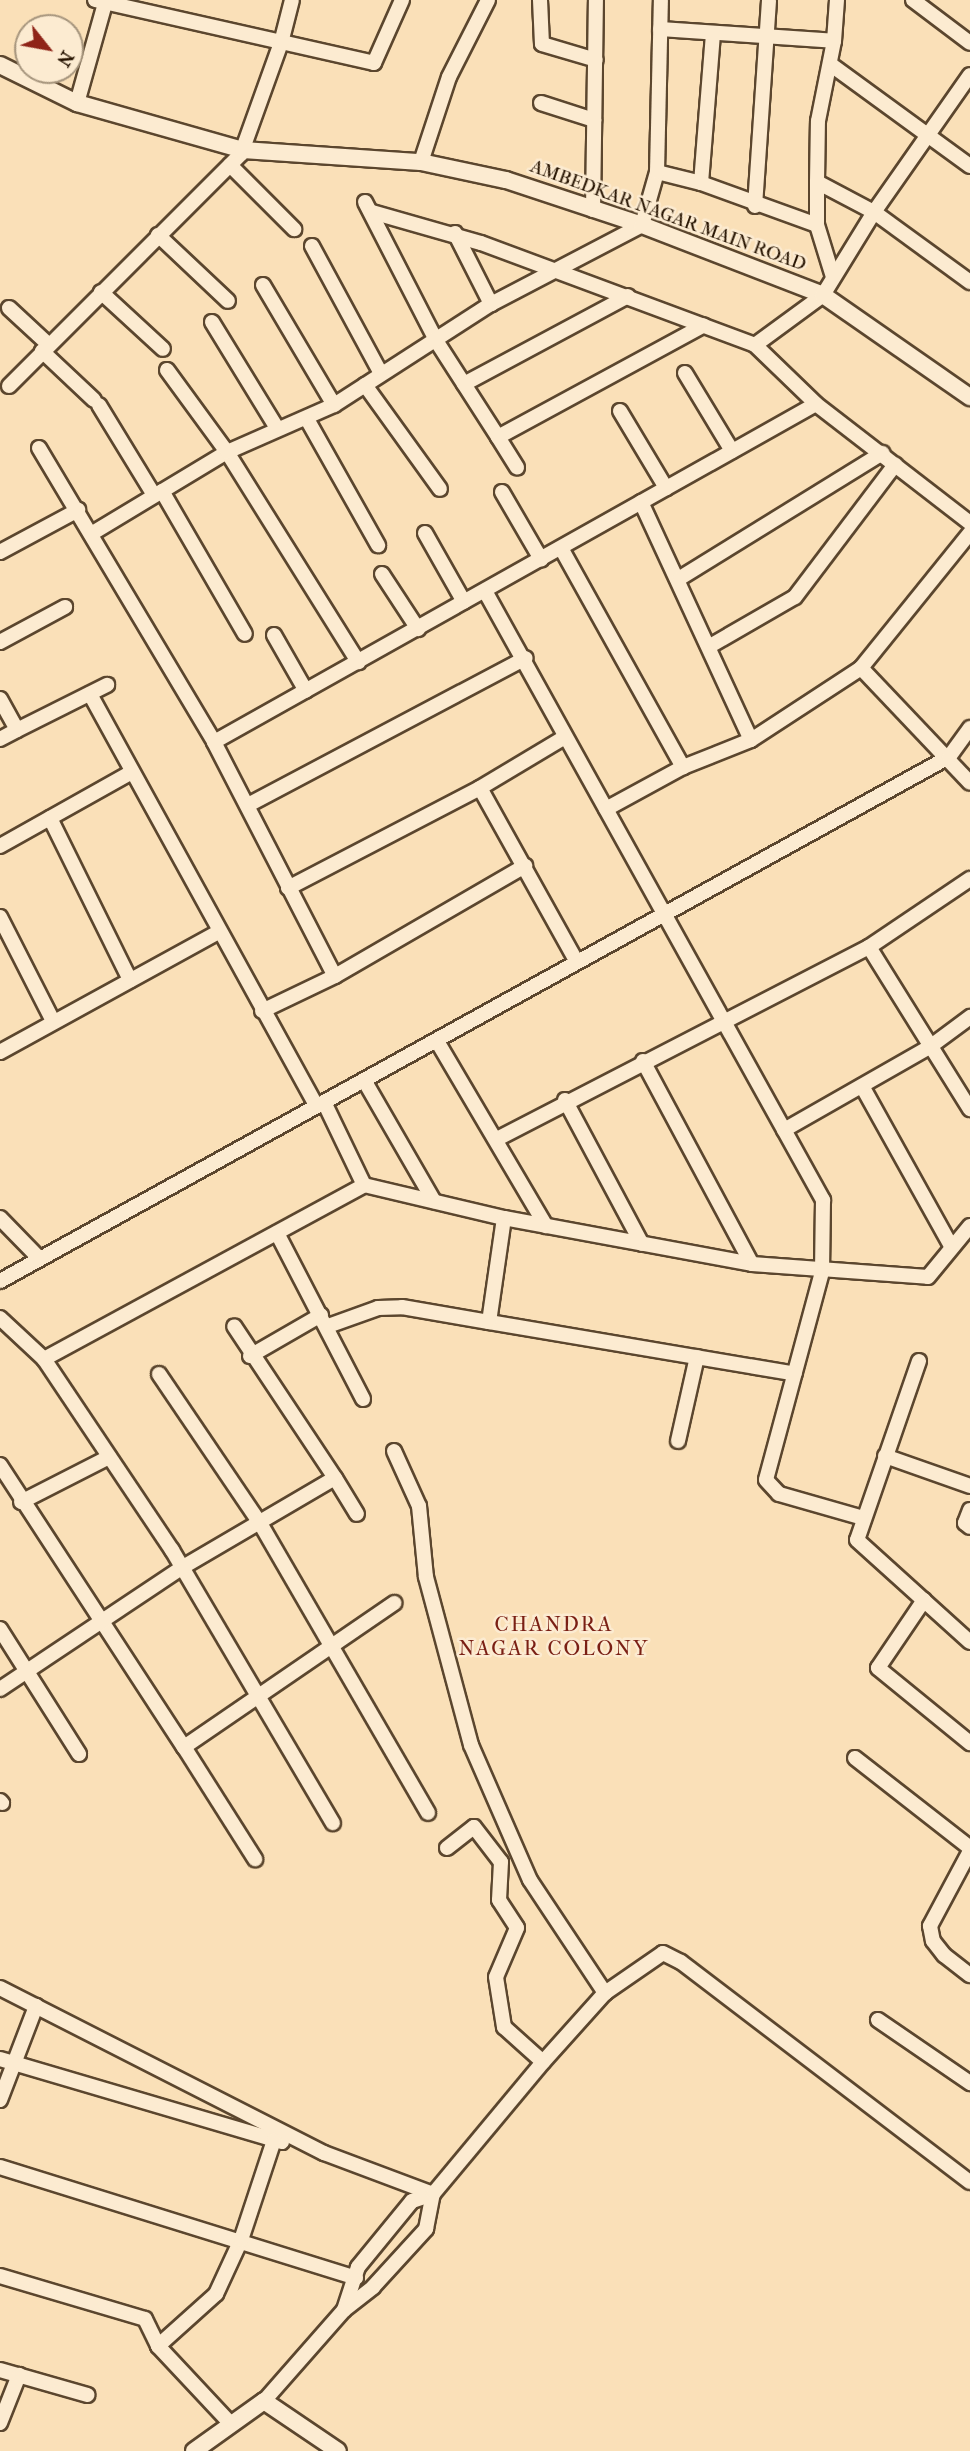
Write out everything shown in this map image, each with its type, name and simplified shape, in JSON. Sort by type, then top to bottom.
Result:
[{"type":"street","points":[[9,386],[243,150],[281,43],[292,0]]},
{"type":"street","points":[[77,103],[102,2],[374,63],[402,0]]},
{"type":"street","points":[[421,162],[449,77],[488,0]]},
{"type":"street","points":[[540,0],[542,44],[596,60]]},
{"type":"street","points":[[593,210],[596,0]]},
{"type":"street","points":[[91,534],[227,452],[334,405],[380,372],[437,342],[491,304],[561,271],[642,226],[657,172],[661,0]]},
{"type":"street","points":[[755,206],[769,0]]},
{"type":"street","points":[[833,277],[817,225],[817,182],[818,121],[834,41],[837,0]]},
{"type":"street","points":[[913,0],[970,43]]},
{"type":"street","points":[[660,29],[834,41]]},
{"type":"street","points":[[701,183],[713,33]]},
{"type":"street","points":[[830,64],[970,166]]},
{"type":"street","name":"AMBEDKAR NAGAR MAIN ROAD","points":[[0,65],[77,103],[243,150],[421,162],[506,180],[642,226],[823,295],[970,397]]},
{"type":"street","points":[[755,345],[823,295],[874,212],[970,75]]},
{"type":"street","points":[[541,103],[594,120]]},
{"type":"street","points":[[230,164],[294,229]]},
{"type":"street","points":[[657,172],[701,183],[755,206],[817,225]]},
{"type":"street","points":[[817,182],[874,212],[970,282]]},
{"type":"street","points":[[517,467],[437,342],[368,207],[455,233],[755,345],[816,404],[970,523]]},
{"type":"street","points":[[455,233],[491,304]]},
{"type":"street","points":[[158,235],[228,301]]},
{"type":"street","points":[[312,246],[380,372]]},
{"type":"street","points":[[263,285],[334,405]]},
{"type":"street","points":[[101,292],[163,349]]},
{"type":"street","points":[[464,384],[628,296]]},
{"type":"street","points":[[9,308],[97,403],[158,493],[245,634]]},
{"type":"street","points":[[212,322],[277,428]]},
{"type":"street","points":[[498,437],[705,325]]},
{"type":"street","points":[[167,370],[227,452],[358,662]]},
{"type":"street","points":[[685,373],[732,452]]},
{"type":"street","points":[[365,385],[440,489]]},
{"type":"street","points":[[214,742],[816,404]]},
{"type":"street","points":[[620,411],[667,488]]},
{"type":"street","points":[[307,419],[378,545]]},
{"type":"street","points":[[39,448],[214,742],[335,976]]},
{"type":"street","points":[[680,578],[882,453]]},
{"type":"street","points":[[710,646],[795,597],[895,465]]},
{"type":"street","points":[[502,492],[541,559]]},
{"type":"street","points":[[641,502],[680,578],[751,740]]},
{"type":"street","points":[[0,552],[78,510]]},
{"type":"street","points":[[425,533],[464,602]]},
{"type":"street","points":[[606,809],[682,767],[751,740],[861,668],[970,533]]},
{"type":"street","points":[[561,548],[682,767]]},
{"type":"street","points":[[382,574],[418,629]]},
{"type":"street","points":[[485,591],[526,659],[565,737],[666,913],[823,1200],[822,1272],[766,1480],[779,1494],[863,1518]]},
{"type":"street","points":[[0,642],[65,607]]},
{"type":"street","points":[[274,635],[306,691]]},
{"type":"street","points":[[248,805],[526,659]]},
{"type":"street","points":[[861,668],[949,757],[970,783]]},
{"type":"street","points":[[0,739],[107,685]]},
{"type":"street","points":[[90,695],[262,1011],[319,1103],[364,1185]]},
{"type":"street","points":[[0,699],[17,730]]},
{"type":"street","points":[[0,1281],[949,757],[970,728]]},
{"type":"street","points":[[288,888],[480,788],[565,737]]},
{"type":"street","points":[[0,846],[132,772]]},
{"type":"street","points":[[480,788],[577,962]]},
{"type":"street","points":[[50,818],[130,979]]},
{"type":"street","points":[[262,1011],[335,976],[525,866]]},
{"type":"street","points":[[497,1139],[565,1100],[869,947],[970,879]]},
{"type":"street","points":[[0,917],[5,941],[53,1021]]},
{"type":"street","points":[[0,1052],[218,932]]},
{"type":"street","points":[[869,947],[970,1109]]},
{"type":"street","points":[[784,1130],[931,1046],[970,1017]]},
{"type":"street","points":[[437,1041],[546,1226]]},
{"type":"street","points":[[643,1061],[752,1264]]},
{"type":"street","points":[[364,1080],[434,1201]]},
{"type":"street","points":[[862,1086],[951,1246]]},
{"type":"street","points":[[565,1100],[642,1244]]},
{"type":"street","points":[[44,1360],[364,1185],[546,1226],[752,1264],[822,1272],[928,1278],[951,1246],[970,1226]]},
{"type":"street","points":[[0,1218],[40,1259]]},
{"type":"street","points":[[489,1322],[504,1218]]},
{"type":"street","points":[[277,1233],[325,1320],[363,1399]]},
{"type":"street","points":[[250,1356],[325,1320],[378,1308],[402,1307],[795,1374]]},
{"type":"street","points":[[0,1318],[44,1360],[183,1567],[333,1823]]},
{"type":"street","points":[[234,1326],[250,1356],[357,1514]]},
{"type":"street","points":[[678,1441],[697,1357]]},
{"type":"street","points":[[919,1361],[857,1540],[970,1642]]},
{"type":"street","points":[[159,1374],[260,1522],[428,1813]]},
{"type":"street","points":[[394,1451],[419,1506],[426,1577],[471,1745],[530,1880],[605,1993]]},
{"type":"street","points":[[885,1456],[970,1486]]},
{"type":"street","points":[[21,1502],[109,1457]]},
{"type":"street","points":[[0,1465],[21,1502],[102,1619],[255,1859]]},
{"type":"street","points":[[0,1689],[183,1567],[335,1478]]},
{"type":"street","points":[[0,1494],[13,1485]]},
{"type":"street","points":[[970,1510],[965,1523],[970,1527]]},
{"type":"street","points":[[924,1600],[878,1668],[970,1743]]},
{"type":"street","points":[[184,1747],[255,1694],[331,1648],[394,1603]]},
{"type":"street","points":[[0,1629],[79,1754]]},
{"type":"street","points":[[855,1758],[970,1849],[930,1926],[938,1948],[970,1975]]},
{"type":"street","points":[[447,1848],[474,1827],[501,1862],[499,1900],[517,1928],[496,1977],[504,2027],[543,2062]]},
{"type":"street","points":[[194,2451],[264,2401],[344,2310],[373,2287],[426,2229],[433,2194],[543,2062],[605,1993],[663,1953],[681,1962],[970,2182]]},
{"type":"street","points":[[0,1988],[324,2153]]},
{"type":"street","points":[[0,2100],[5,2061],[36,2006]]},
{"type":"street","points":[[878,2020],[970,2083]]},
{"type":"street","points":[[5,2061],[324,2153],[433,2194]]},
{"type":"street","points":[[158,2346],[216,2294],[241,2240],[274,2140]]},
{"type":"street","points":[[0,2167],[356,2278]]},
{"type":"street","points":[[344,2310],[359,2267],[412,2201],[433,2194]]},
{"type":"street","points":[[0,2276],[145,2319],[158,2346],[231,2424]]},
{"type":"street","points":[[0,2370],[88,2395]]},
{"type":"street","points":[[0,2423],[19,2375]]},
{"type":"street","points":[[264,2401],[338,2451]]},
{"type":"district","name":"CHANDRA NAGAR COLONY","points":[[554,1636]]}]
